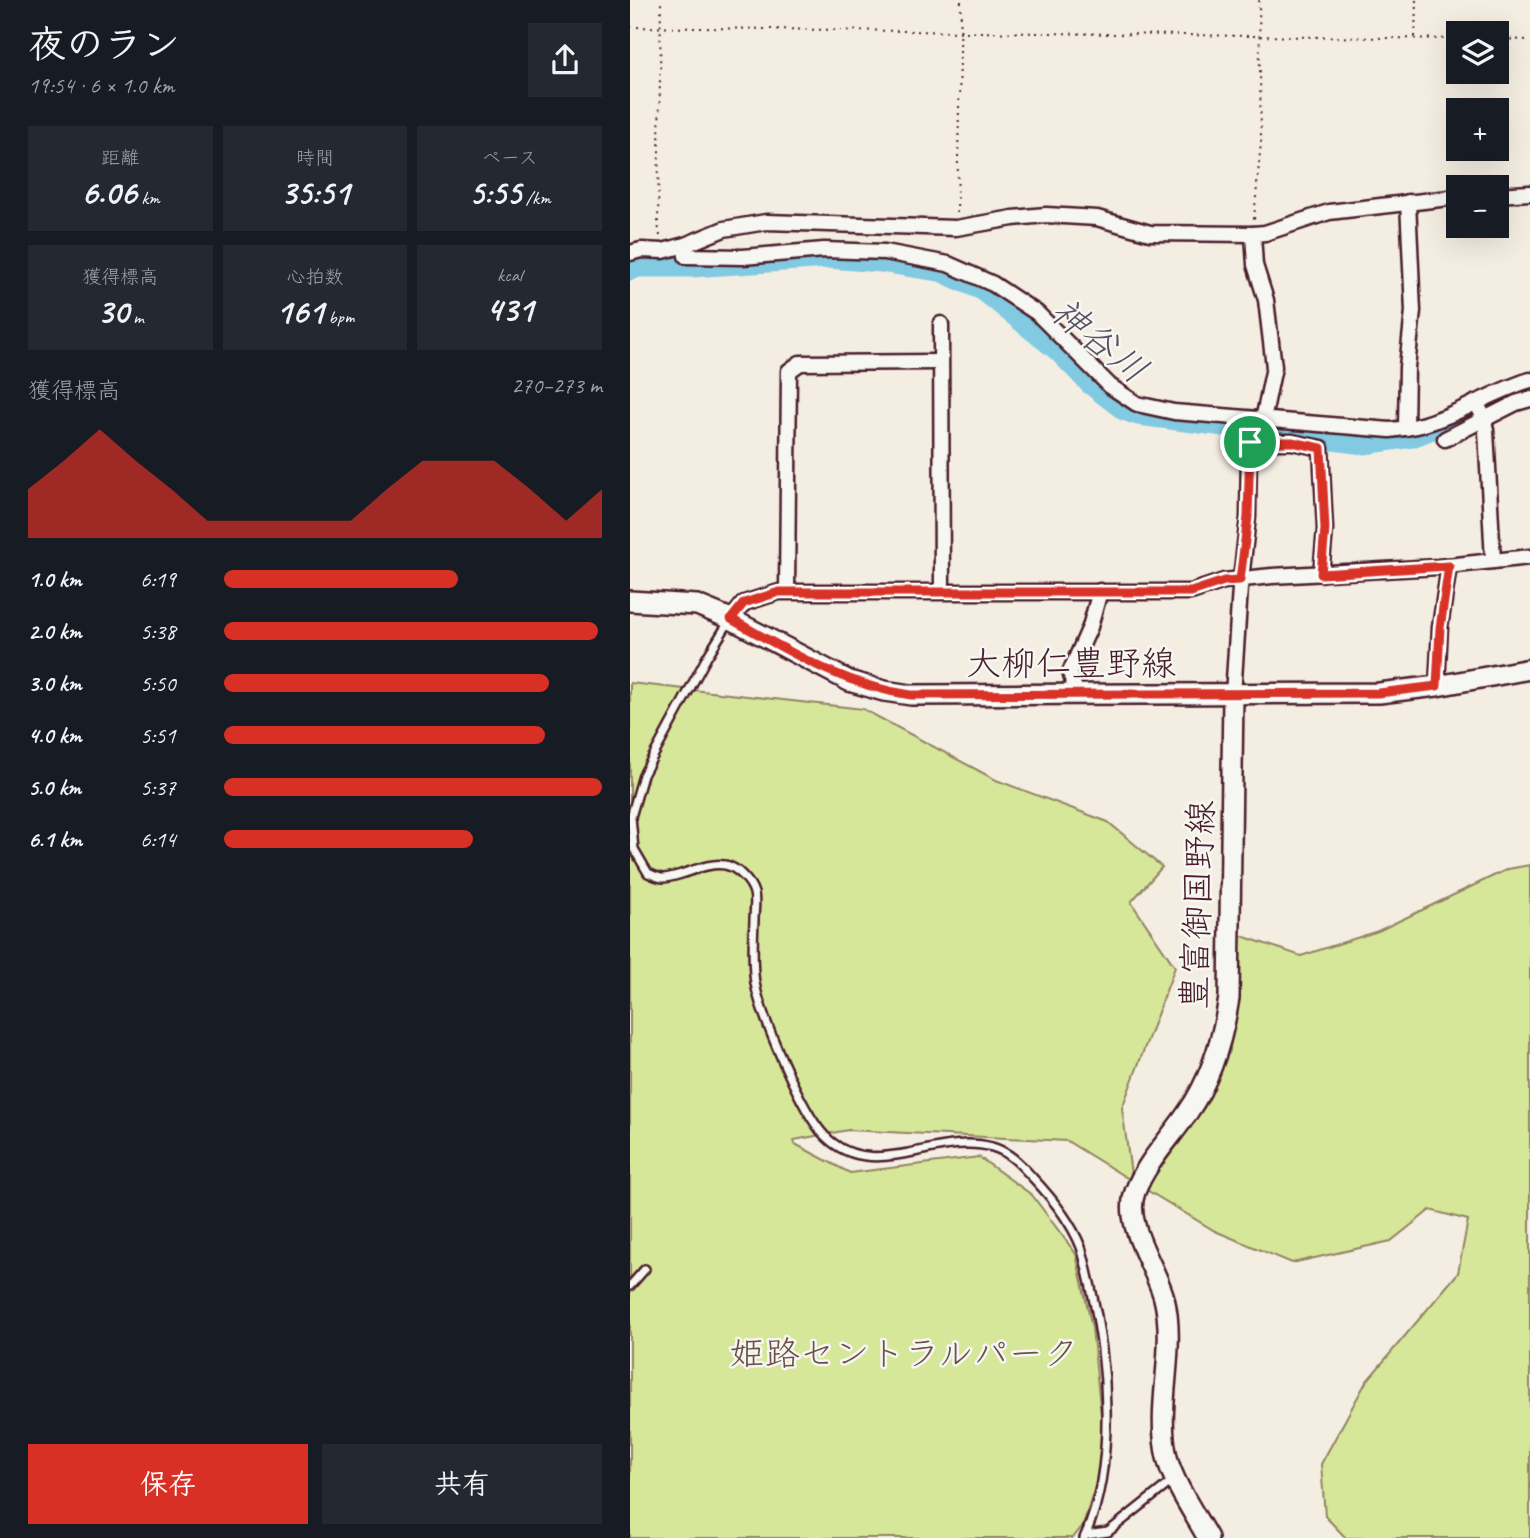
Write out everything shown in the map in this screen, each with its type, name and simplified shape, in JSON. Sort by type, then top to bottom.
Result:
[{"type":"main road","name":"大柳仁豊野線","points":[[630,601],[697,605],[731,619],[849,681],[911,695],[1379,693],[1437,686],[1530,669]]},
{"type":"main road","name":"豊富御国野線","points":[[1208,1538],[1167,1460],[1164,1437],[1168,1328],[1164,1298],[1132,1217],[1134,1195],[1155,1157],[1190,1110],[1206,1078],[1223,1033],[1229,998],[1233,695]]},
{"type":"street","points":[[1509,194],[1530,193]]},
{"type":"street","points":[[630,253],[641,250],[663,251],[724,229],[766,222],[956,228],[1046,215],[1097,218],[1150,233],[1253,234],[1265,233],[1329,212],[1446,198]]},
{"type":"street","points":[[1406,428],[1407,367],[1413,311],[1408,202]]},
{"type":"street","points":[[1233,695],[1254,428],[1274,367],[1266,300],[1255,265],[1253,234]]},
{"type":"street","points":[[685,245],[686,256],[743,257],[836,251],[885,252],[948,264],[993,284],[1037,313],[1110,386],[1137,404],[1254,428],[1292,442],[1321,448],[1325,529],[1321,574]]},
{"type":"street","points":[[941,324],[939,362],[942,591]]},
{"type":"street","points":[[787,591],[789,371],[800,363],[939,362]]},
{"type":"street","points":[[1445,439],[1512,385],[1530,380]]},
{"type":"street","points":[[1254,428],[1390,430],[1530,399]]},
{"type":"street","points":[[1480,410],[1493,561]]},
{"type":"street","points":[[731,619],[744,603],[787,591],[1191,592],[1224,581],[1530,558]]},
{"type":"street","points":[[1437,686],[1440,628],[1449,566]]},
{"type":"street","points":[[1076,693],[1070,672],[1090,627],[1100,591]]},
{"type":"lane","points":[[731,619],[707,657],[643,775],[631,817],[634,849],[648,873],[664,878],[695,868],[725,864],[743,874],[754,892],[755,984],[771,1032],[798,1093],[822,1134],[841,1150],[866,1157],[958,1144],[991,1146],[1012,1156],[1053,1199],[1080,1247],[1098,1318],[1106,1395],[1103,1466],[1094,1518],[1085,1536]]},
{"type":"lane","points":[[630,1286],[645,1269]]},
{"type":"lane","points":[[1085,1536],[1108,1532],[1176,1478]]},
{"type":"path","points":[[661,0],[658,224],[663,251]]},
{"type":"path","points":[[956,228],[961,0]]},
{"type":"path","points":[[1253,234],[1261,142],[1259,0]]},
{"type":"path","points":[[1415,38],[1416,0]]},
{"type":"path","points":[[630,27],[1446,39]]},
{"type":"path","points":[[1509,39],[1530,40]]},
{"type":"green space","name":"姫路セントラルパーク","points":[[630,683],[863,709],[996,780],[1108,822],[1162,867],[1131,902],[1175,967],[1122,1108],[1132,1181],[1067,1141],[848,1130],[794,1140],[795,1144],[850,1173],[979,1157],[1032,1195],[1076,1254],[1092,1328],[1105,1455],[1083,1525],[1073,1538],[630,1538]]},
{"type":"green space","points":[[1530,865],[1530,1538],[1346,1538],[1325,1516],[1321,1464],[1366,1382],[1458,1273],[1468,1220],[1430,1210],[1391,1241],[1292,1263],[1215,1231],[1140,1186],[1189,1126],[1230,1051],[1236,934],[1301,956],[1378,931],[1508,869]]},
{"type":"waterway","name":"神谷川","points":[[630,270],[638,267],[692,267],[828,258],[881,262],[940,271],[984,291],[1057,350],[1090,384],[1124,410],[1138,415],[1364,444],[1412,437],[1530,391]]},
{"type":"route","points":[[1250,442],[1292,442],[1321,448],[1325,529],[1321,574],[1449,566],[1440,628],[1437,686],[1379,693],[911,695],[849,681],[731,619],[744,603],[779,592],[1191,592],[1224,581],[1240,580],[1248,517],[1250,442]]}]
